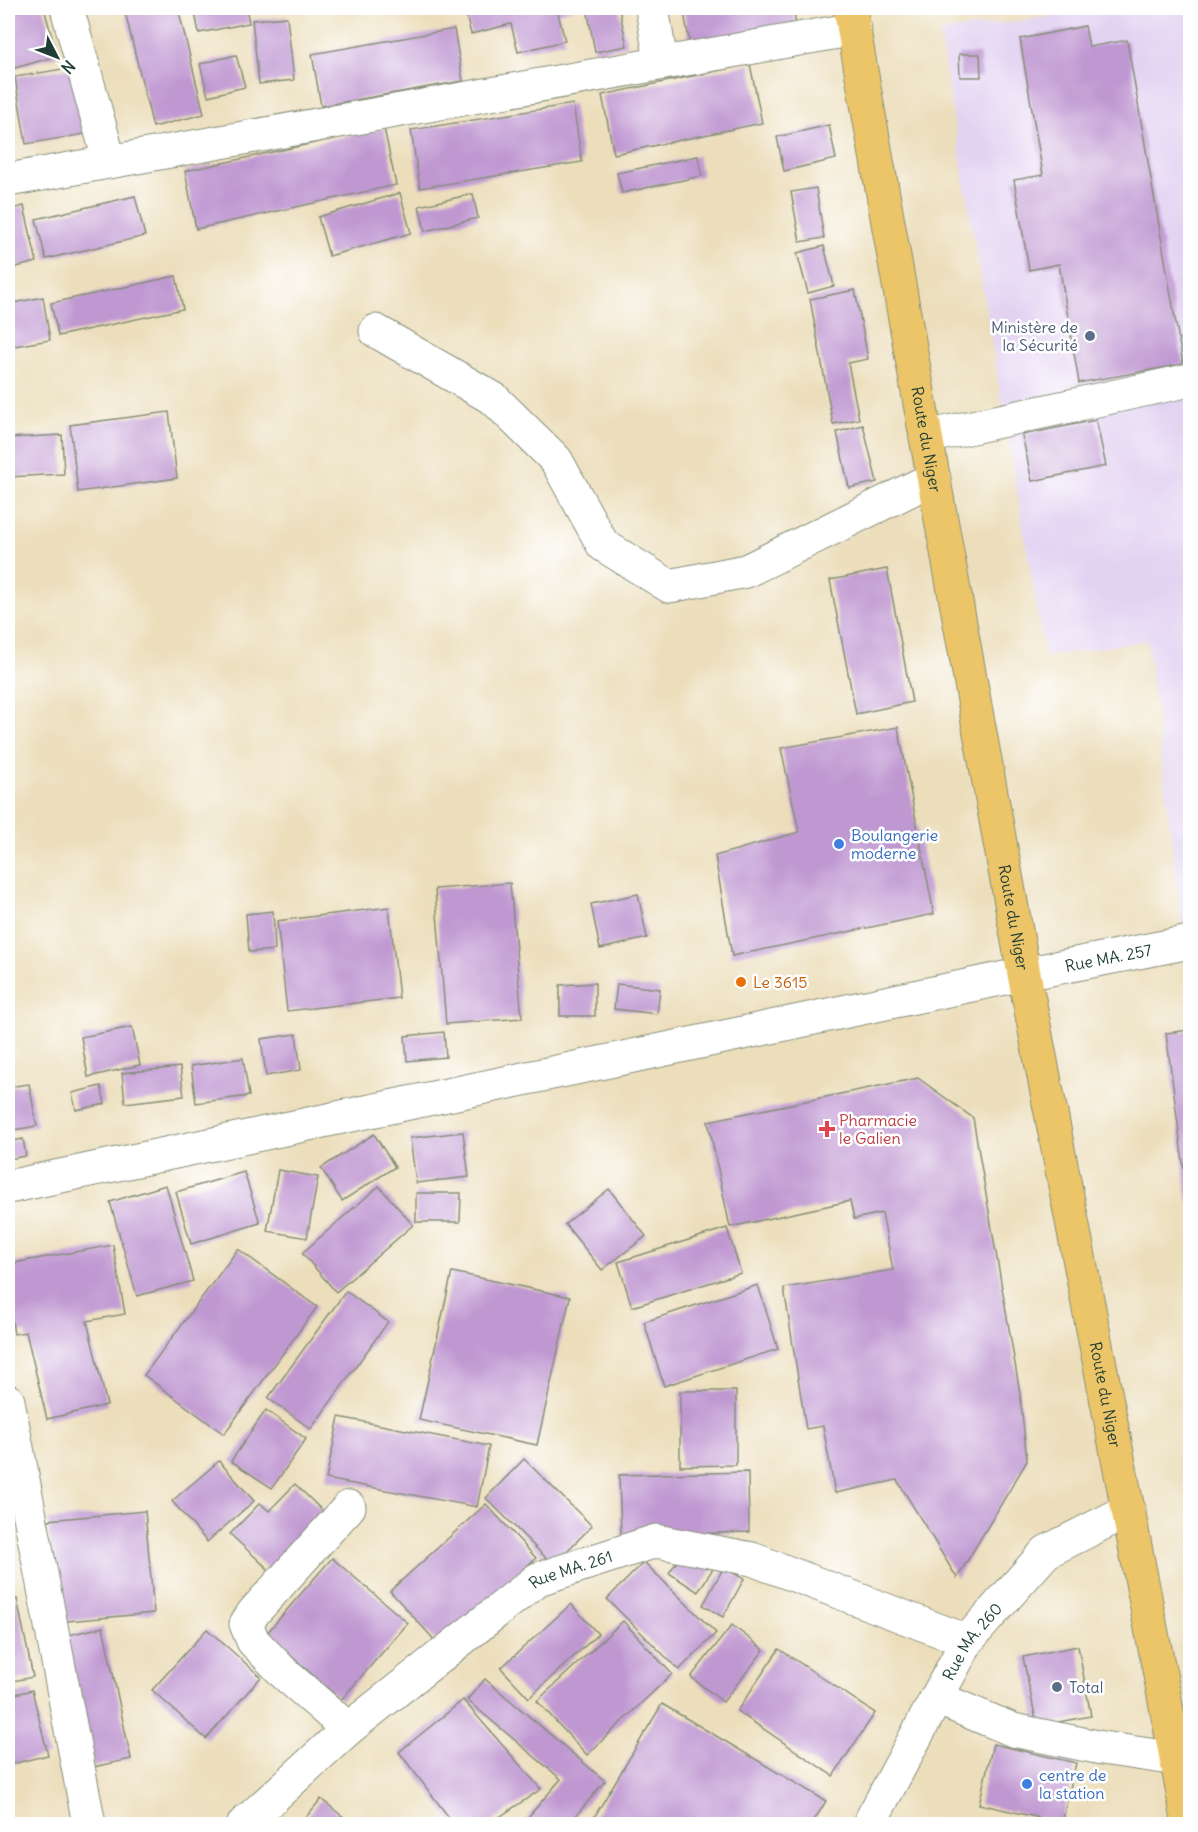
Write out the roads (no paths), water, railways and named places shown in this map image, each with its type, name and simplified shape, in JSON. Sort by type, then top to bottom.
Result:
[{"type":"main road","name":"Route du Niger","points":[[853,18],[926,437],[1024,974],[1189,1824]]},
{"type":"street","points":[[68,8],[109,160]]},
{"type":"street","points":[[652,8],[661,62]]},
{"type":"street","points":[[8,180],[661,62],[853,18]]},
{"type":"street","points":[[376,331],[494,399],[556,460],[603,545],[669,586],[747,571],[934,478]]},
{"type":"street","points":[[926,437],[1191,380]]},
{"type":"street","name":"Rue MA. 257","points":[[8,1187],[1024,974],[1191,942]]},
{"type":"street","points":[[8,1401],[89,1824]]},
{"type":"street","points":[[348,1729],[286,1675],[253,1641],[246,1624],[254,1612],[349,1507]]},
{"type":"street","name":"Rue MA. 260","points":[[869,1824],[967,1641],[1046,1552],[1129,1510]]},
{"type":"street","name":"Rue MA. 261","points":[[244,1824],[348,1729],[538,1579],[656,1541],[752,1559],[967,1641]]},
{"type":"street","points":[[937,1698],[1013,1730],[1102,1748],[1177,1759]]},
{"type":"place","name":"Ministère de la Sécurité","points":[[1090,336]]},
{"type":"place","name":"Boulangerie moderne","points":[[839,844]]},
{"type":"place","name":"Le 3615","points":[[741,982]]},
{"type":"place","name":"Pharmacie le Galien","points":[[827,1129]]},
{"type":"place","name":"Total","points":[[1057,1687]]},
{"type":"place","name":"centre de la station","points":[[1027,1784]]}]
